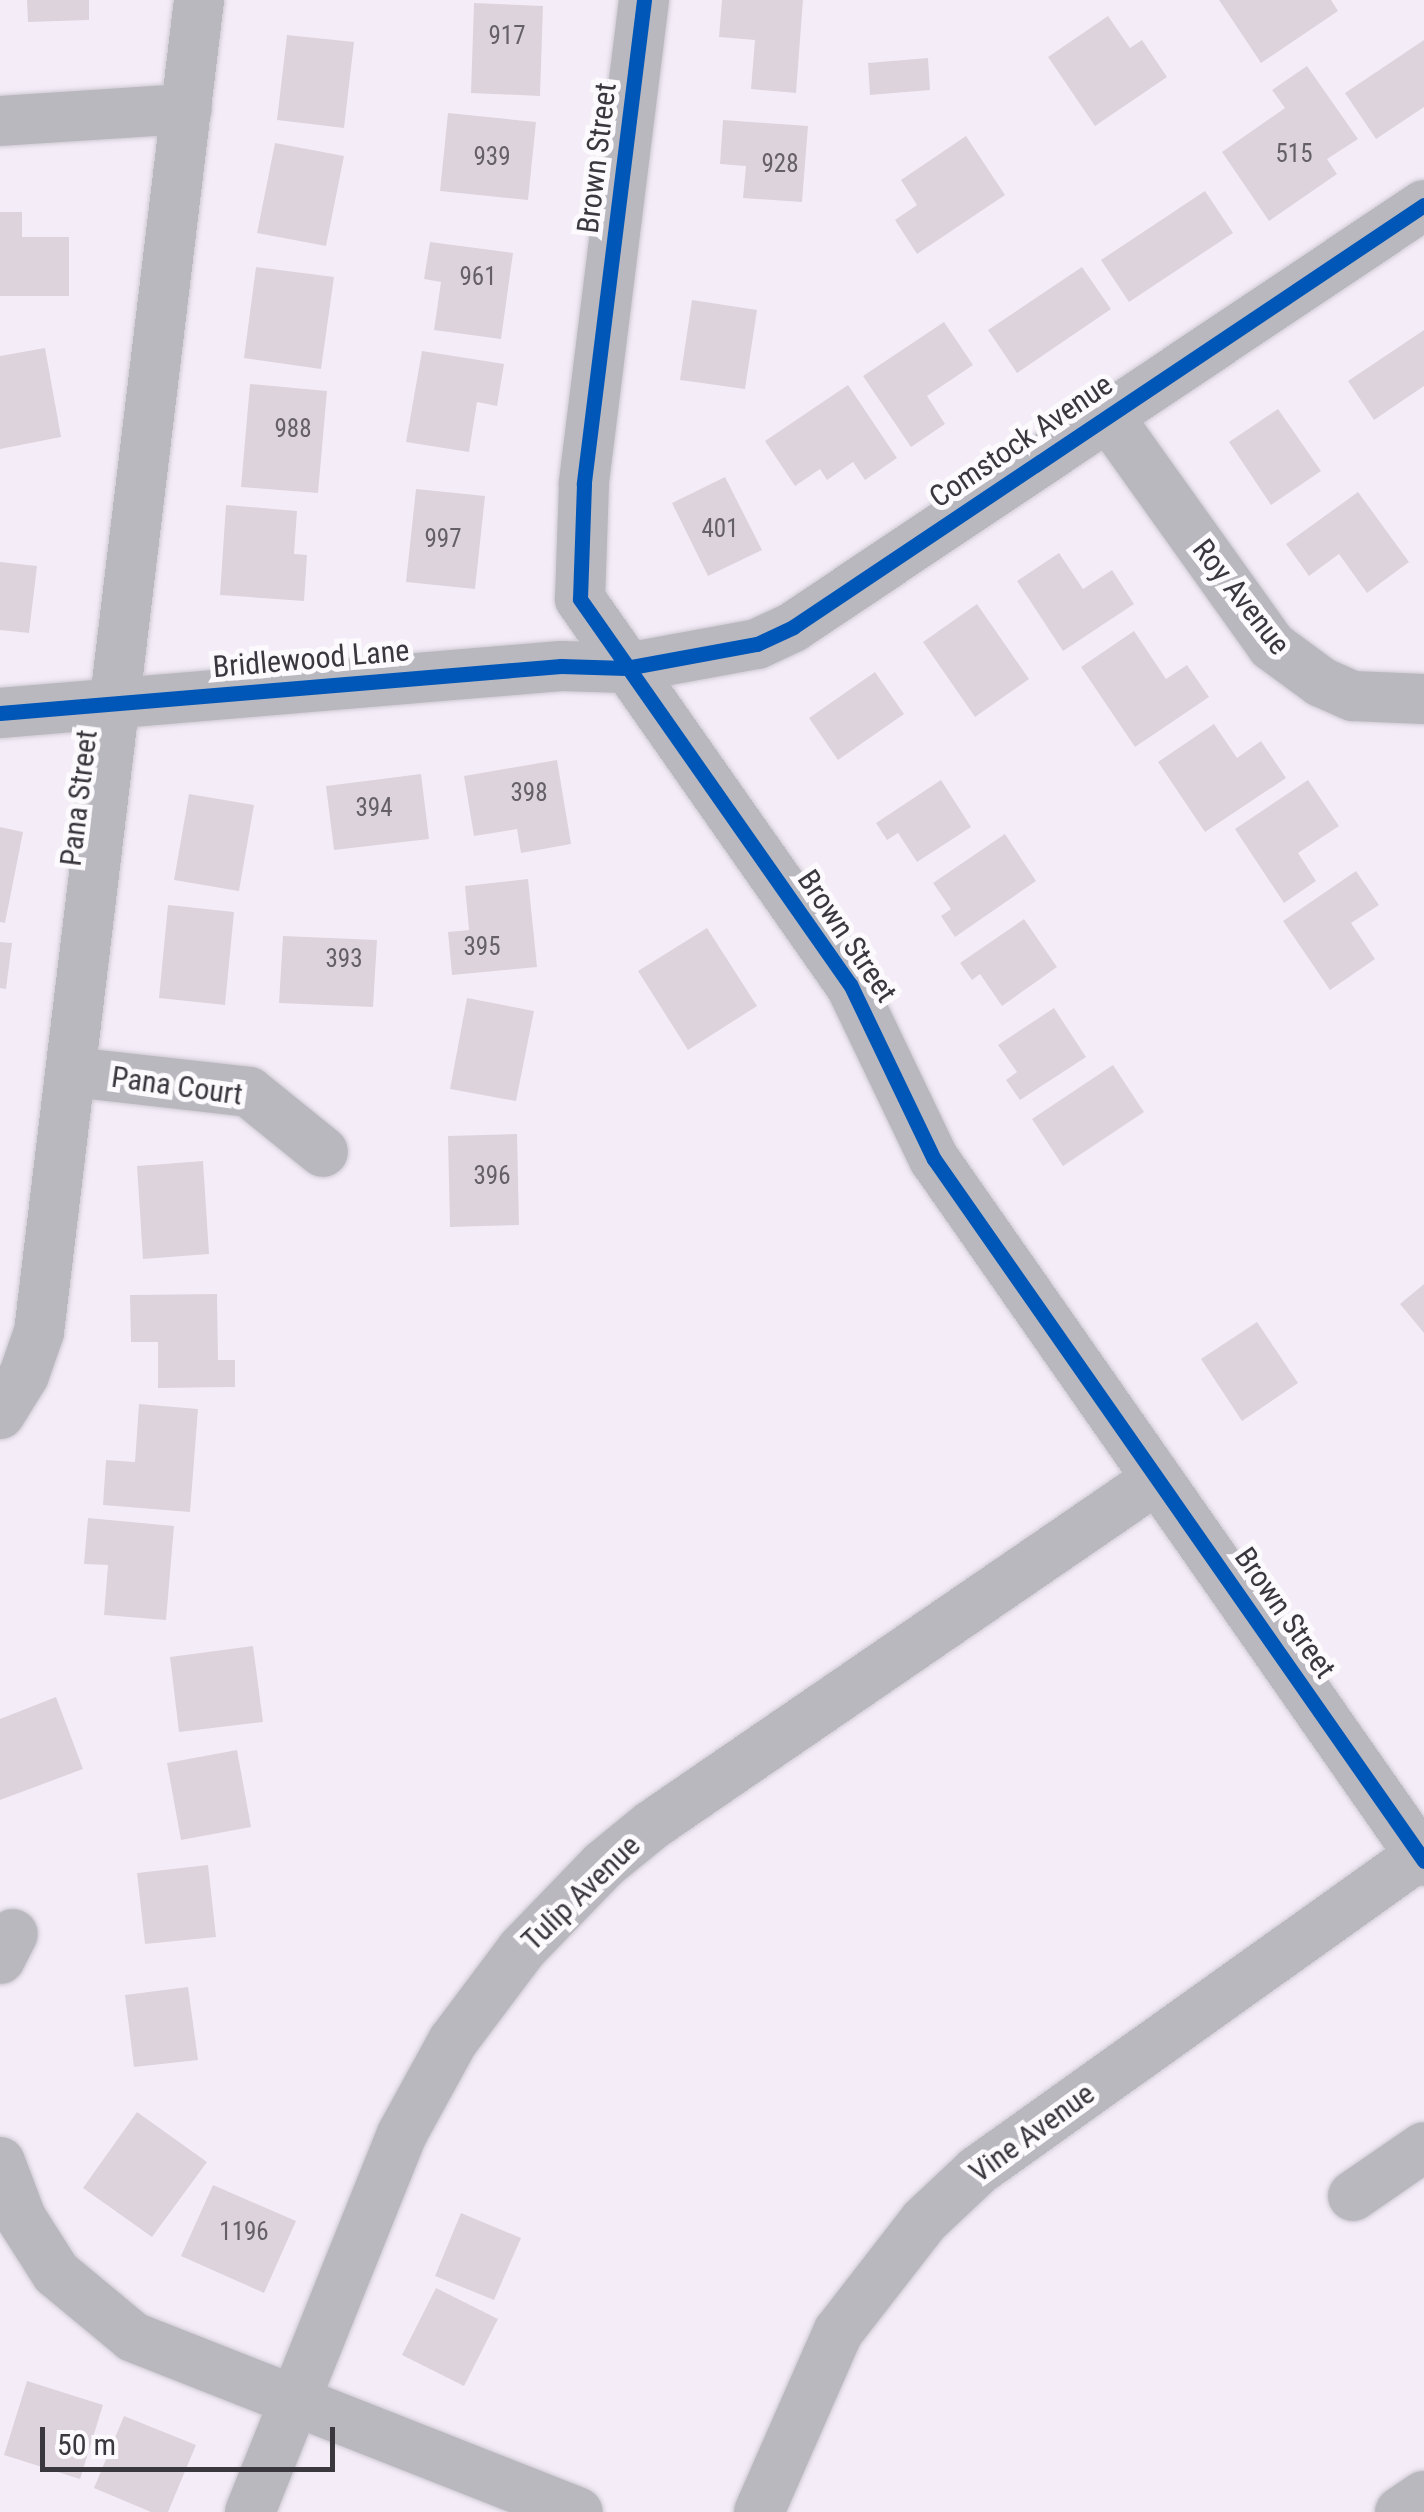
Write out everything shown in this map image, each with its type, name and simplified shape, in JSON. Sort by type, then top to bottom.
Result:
[{"type":"street","name":"Pana Street","points":[[0,1414],[24,1375],[39,1332],[120,702],[199,0]]},
{"type":"street","name":"Brown Street","points":[[644,0],[576,570],[586,615],[850,984],[934,1159],[1422,1858]]},
{"type":"street","points":[[0,121],[187,108]]},
{"type":"street","name":"Comstock Avenue","points":[[626,668],[728,652],[776,637],[1424,205]]},
{"type":"street","name":"Roy Avenue","points":[[1108,416],[1272,646],[1321,682],[1353,696],[1424,698]]},
{"type":"street","name":"Bridlewood Lane","points":[[0,713],[561,666],[626,668]]},
{"type":"street","name":"Pana Court","points":[[72,1072],[249,1092],[323,1152]]},
{"type":"street","name":"Tulip Avenue","points":[[250,2512],[402,2134],[484,1995],[561,1906],[652,1825],[1157,1479]]},
{"type":"street","name":"Vine Avenue","points":[[759,2512],[838,2332],[924,2220],[977,2171],[1422,1858]]},
{"type":"street","points":[[1353,2196],[1424,2147]]},
{"type":"street","points":[[0,2162],[36,2245],[89,2306],[133,2337],[578,2512]]},
{"type":"street","points":[[1400,2512],[1424,2496]]},
{"type":"building","points":[[27,0],[89,0],[89,20],[28,22]]},
{"type":"building","points":[[722,0],[803,0],[796,93],[751,89],[755,40],[719,37]]},
{"type":"building","points":[[1219,0],[1331,0],[1338,11],[1261,63]]},
{"type":"building","points":[[474,3],[543,6],[540,96],[471,93]]},
{"type":"building","points":[[1108,16],[1130,48],[1142,40],[1167,77],[1095,126],[1048,57]]},
{"type":"building","points":[[287,35],[354,42],[344,128],[277,120]]},
{"type":"building","points":[[1424,40],[1424,107],[1376,139],[1345,93]]},
{"type":"building","points":[[928,58],[930,90],[870,95],[868,63]]},
{"type":"building","points":[[1307,66],[1358,139],[1327,159],[1337,174],[1269,221],[1222,152],[1285,108],[1272,90]]},
{"type":"building","points":[[448,113],[536,122],[528,200],[440,191]]},
{"type":"building","points":[[723,120],[808,126],[802,202],[743,198],[746,166],[720,164]]},
{"type":"building","points":[[966,136],[1005,195],[917,254],[895,220],[917,205],[901,180]]},
{"type":"building","points":[[275,143],[344,156],[326,246],[257,233]]},
{"type":"building","points":[[1205,191],[1233,233],[1129,302],[1101,260]]},
{"type":"building","points":[[0,212],[22,212],[22,237],[69,237],[69,296],[0,296]]},
{"type":"building","points":[[430,242],[513,253],[501,339],[434,330],[441,282],[424,279]]},
{"type":"building","points":[[256,267],[334,277],[321,369],[244,358]]},
{"type":"building","points":[[1082,267],[1111,309],[1017,373],[988,330]]},
{"type":"building","points":[[692,300],[757,310],[745,389],[680,380]]},
{"type":"building","points":[[944,322],[973,365],[927,396],[945,424],[911,447],[863,376]]},
{"type":"building","points":[[1424,330],[1424,386],[1374,420],[1348,381]]},
{"type":"building","points":[[45,348],[61,437],[0,449],[0,356]]},
{"type":"building","points":[[422,351],[504,364],[497,406],[477,402],[469,452],[406,442]]},
{"type":"building","points":[[250,384],[327,391],[318,493],[241,487]]},
{"type":"building","points":[[848,385],[897,458],[865,480],[853,462],[827,480],[820,469],[795,486],[765,441]]},
{"type":"building","points":[[1278,409],[1321,471],[1271,505],[1229,442]]},
{"type":"building","points":[[725,477],[762,550],[708,576],[672,503]]},
{"type":"building","points":[[416,489],[485,496],[475,589],[406,582]]},
{"type":"building","points":[[1358,492],[1409,562],[1367,593],[1339,554],[1309,576],[1286,544]]},
{"type":"building","points":[[226,505],[297,511],[294,554],[307,555],[304,601],[220,595]]},
{"type":"building","points":[[1059,553],[1083,589],[1112,570],[1134,604],[1063,651],[1017,581]]},
{"type":"building","points":[[0,562],[37,566],[29,633],[0,630]]},
{"type":"building","points":[[977,604],[1029,679],[975,717],[923,642]]},
{"type":"building","points":[[1134,631],[1166,679],[1187,665],[1209,697],[1135,747],[1081,667]]},
{"type":"building","points":[[875,672],[904,714],[838,760],[809,718]]},
{"type":"building","points":[[1214,724],[1237,758],[1261,741],[1286,778],[1205,832],[1158,762]]},
{"type":"building","points":[[557,760],[571,844],[521,853],[517,829],[474,836],[464,776]]},
{"type":"building","points":[[421,774],[429,839],[334,850],[326,786]]},
{"type":"building","points":[[941,780],[971,827],[917,862],[898,833],[887,840],[876,823]]},
{"type":"building","points":[[1308,780],[1339,826],[1298,853],[1316,881],[1284,903],[1235,829]]},
{"type":"building","points":[[189,794],[254,805],[239,891],[174,880]]},
{"type":"building","points":[[0,827],[23,832],[5,923],[0,922]]},
{"type":"building","points":[[1005,834],[1036,881],[955,937],[941,916],[951,909],[933,883]]},
{"type":"building","points":[[1356,871],[1379,905],[1351,923],[1375,959],[1330,990],[1283,921]]},
{"type":"building","points":[[528,879],[537,967],[452,975],[448,932],[469,930],[465,886]]},
{"type":"building","points":[[168,905],[234,912],[225,1005],[159,998]]},
{"type":"building","points":[[1024,919],[1057,967],[1002,1006],[980,974],[972,980],[960,963]]},
{"type":"building","points":[[707,928],[757,1006],[688,1050],[638,971]]},
{"type":"building","points":[[283,936],[377,940],[373,1007],[279,1003]]},
{"type":"building","points":[[0,942],[12,943],[6,989],[0,988]]},
{"type":"building","points":[[467,998],[534,1011],[516,1101],[450,1089]]},
{"type":"building","points":[[1054,1008],[1086,1057],[1020,1100],[1006,1080],[1017,1072],[998,1045]]},
{"type":"building","points":[[1113,1065],[1144,1112],[1063,1166],[1032,1119]]},
{"type":"building","points":[[517,1134],[519,1225],[450,1227],[448,1136]]},
{"type":"building","points":[[203,1161],[209,1254],[143,1259],[137,1166]]},
{"type":"building","points":[[1424,1284],[1424,1333],[1400,1304]]},
{"type":"building","points":[[217,1294],[218,1360],[235,1360],[235,1387],[158,1388],[158,1342],[131,1342],[130,1295]]},
{"type":"building","points":[[1257,1322],[1298,1383],[1242,1421],[1201,1359]]},
{"type":"building","points":[[139,1404],[198,1409],[190,1512],[103,1505],[106,1460],[135,1462]]},
{"type":"building","points":[[88,1518],[174,1526],[166,1620],[104,1615],[108,1565],[84,1564]]},
{"type":"building","points":[[253,1646],[263,1722],[179,1732],[170,1657]]},
{"type":"building","points":[[56,1697],[83,1769],[0,1800],[0,1719]]},
{"type":"building","points":[[237,1750],[251,1827],[181,1840],[167,1763]]},
{"type":"building","points":[[208,1865],[216,1937],[145,1944],[137,1873]]},
{"type":"building","points":[[188,1987],[198,2060],[134,2067],[125,1995]]},
{"type":"building","points":[[137,2112],[207,2162],[152,2237],[83,2188]]},
{"type":"building","points":[[213,2185],[296,2221],[264,2293],[181,2256]]},
{"type":"building","points":[[461,2213],[521,2238],[494,2300],[435,2276]]},
{"type":"building","points":[[436,2288],[498,2319],[464,2386],[402,2355]]},
{"type":"building","points":[[27,2381],[103,2405],[80,2479],[4,2455]]},
{"type":"building","points":[[124,2416],[196,2445],[168,2512],[151,2512],[94,2488]]},
{"type":"cycle path","points":[[644,0],[584,484],[580,599],[850,984],[934,1159],[1424,1861]]},
{"type":"cycle path","points":[[0,713],[561,666],[626,668],[757,644],[793,627],[1424,205]]}]
